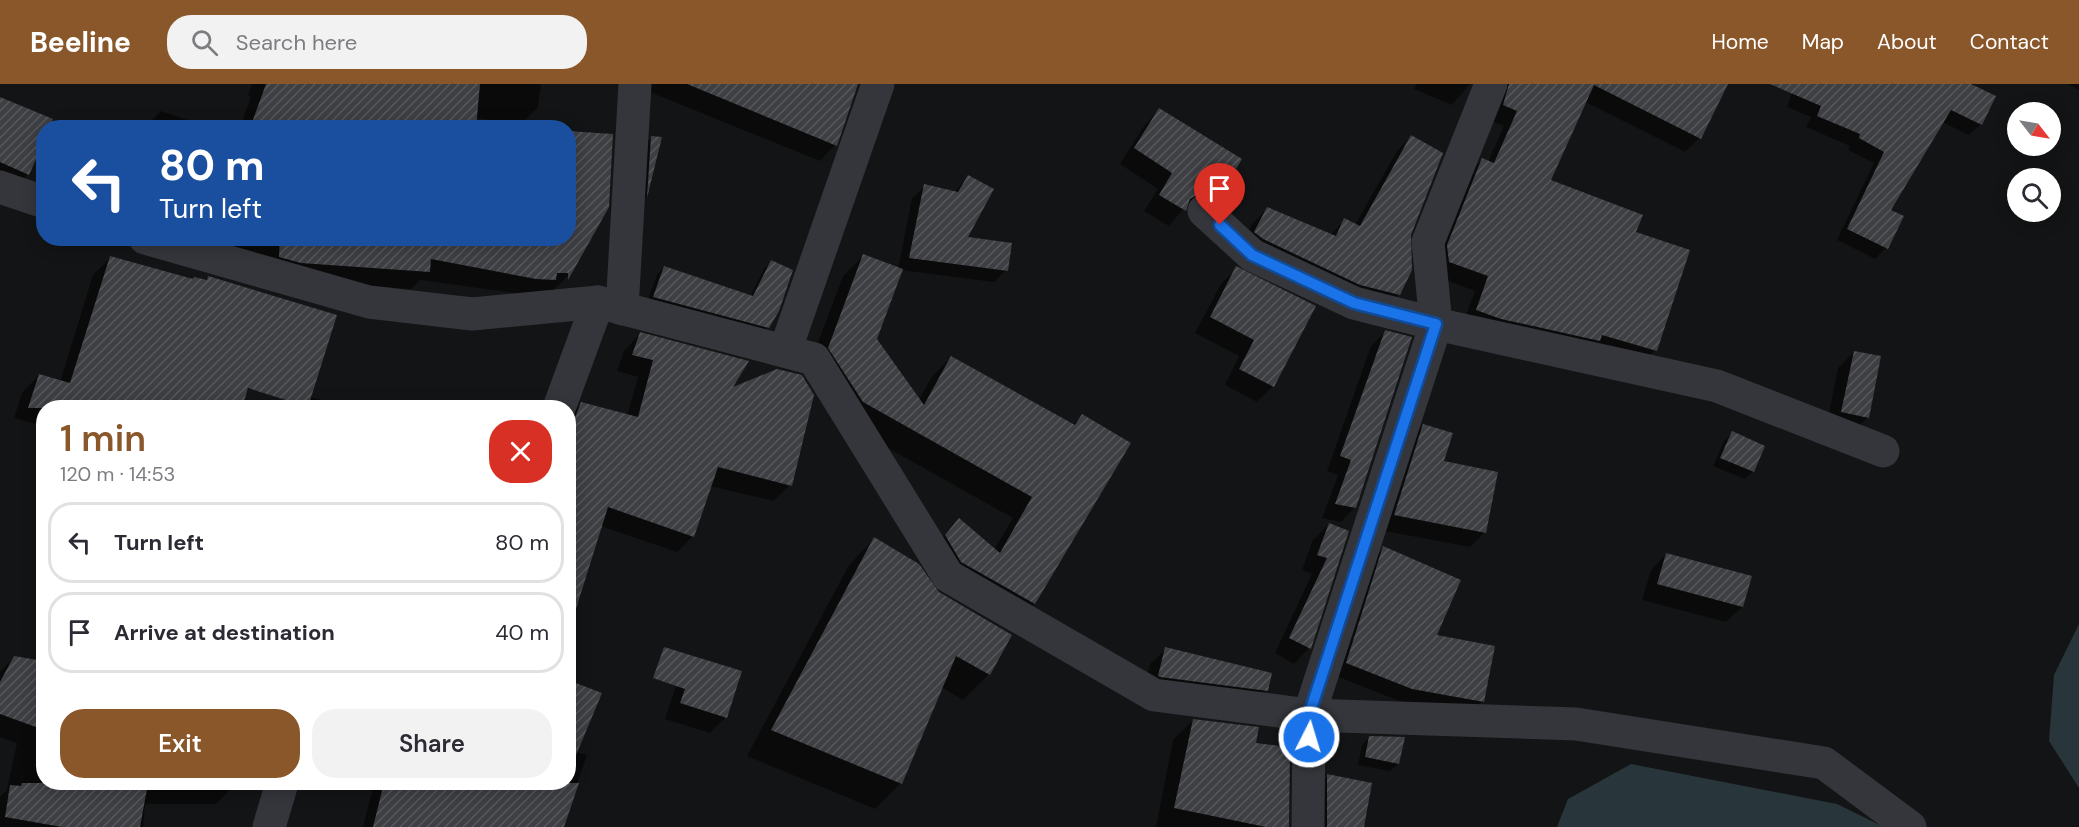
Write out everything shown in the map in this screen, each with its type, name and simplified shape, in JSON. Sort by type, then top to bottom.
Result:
[{"type":"street","points":[[563,400],[610,305],[635,84]]},
{"type":"street","points":[[784,351],[878,84]]},
{"type":"street","points":[[1308,827],[1309,715],[1436,324],[1428,242],[1491,84]]},
{"type":"street","points":[[0,187],[36,199]]},
{"type":"street","points":[[1204,211],[1252,255],[1354,303],[1436,324],[1717,386],[1883,451]]},
{"type":"street","points":[[173,246],[369,302],[472,314],[610,305],[814,359],[948,576],[1154,695],[1309,715],[1576,724],[1824,763],[1910,827]]},
{"type":"street","points":[[270,827],[280,790]]},
{"type":"shaded area","points":[[2079,624],[2079,788],[2049,741],[2054,675]]},
{"type":"shaded area","points":[[1631,764],[1837,804],[1884,827],[1557,827],[1568,799]]},
{"type":"building","points":[[266,84],[480,84],[477,120],[253,120]]},
{"type":"building","points":[[687,84],[858,84],[837,146]]},
{"type":"building","points":[[1509,84],[1728,84],[1701,139],[1594,85],[1551,180],[1643,215],[1636,232],[1690,250],[1657,351],[1602,335],[1600,341],[1501,319],[1476,310],[1488,276],[1449,262],[1447,245],[1482,158],[1494,163],[1517,111],[1503,105]]},
{"type":"building","points":[[1770,84],[1971,84],[1996,96],[1982,125],[1951,110],[1891,210],[1904,216],[1888,249],[1847,229],[1884,152],[1859,138],[1860,134],[1817,116],[1821,106]]},
{"type":"building","points":[[0,97],[53,119],[36,120],[36,159],[29,175],[0,162]]},
{"type":"building","points":[[1159,108],[1242,159],[1218,199],[1201,192],[1190,199],[1186,211],[1159,195],[1172,173],[1134,148]]},
{"type":"building","points":[[576,132],[613,134],[609,207],[568,280],[568,273],[557,273],[556,280],[536,279],[431,259],[430,272],[301,263],[279,257],[280,246],[576,246]]},
{"type":"building","points":[[1411,135],[1443,153],[1411,235],[1412,270],[1400,295],[1360,285],[1263,239],[1254,232],[1267,207],[1336,236],[1344,218],[1360,226]]},
{"type":"building","points":[[651,136],[662,137],[647,198]]},
{"type":"building","points":[[968,175],[994,189],[968,237],[1012,243],[1008,271],[909,258],[924,184],[958,192]]},
{"type":"building","points":[[863,254],[903,269],[877,339],[924,405],[951,356],[1075,425],[1082,414],[1131,443],[1035,604],[961,562],[945,535],[959,518],[1000,553],[1032,497],[863,402],[828,348]]},
{"type":"building","points":[[110,256],[193,279],[194,277],[207,280],[208,276],[337,315],[310,400],[286,400],[248,388],[244,400],[36,400],[36,408],[28,408],[39,374],[70,383]]},
{"type":"building","points":[[771,260],[793,270],[779,311],[769,328],[653,297],[664,266],[753,296]]},
{"type":"building","points":[[1236,266],[1316,306],[1274,387],[1239,369],[1254,340],[1210,317]]},
{"type":"building","points":[[1385,330],[1412,337],[1356,508],[1335,504],[1351,460],[1340,456]]},
{"type":"building","points":[[640,332],[749,361],[733,387],[777,369],[802,375],[814,395],[792,486],[718,467],[694,537],[608,507],[576,609],[576,415],[581,402],[638,417],[653,360],[632,355]]},
{"type":"building","points":[[1854,351],[1881,356],[1869,418],[1841,412]]},
{"type":"building","points":[[1423,424],[1453,433],[1444,461],[1498,472],[1486,533],[1394,515]]},
{"type":"building","points":[[1732,431],[1765,446],[1754,472],[1720,458]]},
{"type":"building","points":[[1329,523],[1349,531],[1311,649],[1289,638],[1327,558],[1317,555]]},
{"type":"building","points":[[874,537],[919,564],[939,592],[1012,635],[990,675],[956,656],[902,784],[771,730]]},
{"type":"building","points":[[1383,546],[1461,580],[1437,635],[1495,646],[1484,702],[1412,689],[1346,663]]},
{"type":"building","points":[[1666,553],[1752,576],[1743,607],[1657,584]]},
{"type":"building","points":[[664,647],[742,671],[727,718],[680,703],[685,689],[653,678]]},
{"type":"building","points":[[1165,647],[1272,673],[1268,691],[1160,677],[1158,676]]},
{"type":"building","points":[[14,656],[36,660],[36,727],[0,714],[0,682]]},
{"type":"building","points":[[576,683],[602,693],[576,755]]},
{"type":"building","points":[[1193,719],[1259,727],[1256,743],[1290,747],[1289,827],[1266,827],[1174,808]]},
{"type":"building","points":[[1369,736],[1405,737],[1399,764],[1365,757]]},
{"type":"building","points":[[1327,774],[1372,783],[1364,827],[1327,827]]},
{"type":"building","points":[[22,783],[36,783],[36,790],[147,790],[140,827],[62,827],[5,817],[10,785],[21,786]]},
{"type":"building","points":[[576,783],[579,783],[564,827],[373,827],[382,790],[576,790]]},
{"type":"route","points":[[1220,225],[1252,255],[1354,303],[1436,324],[1309,715],[1309,737]]}]
